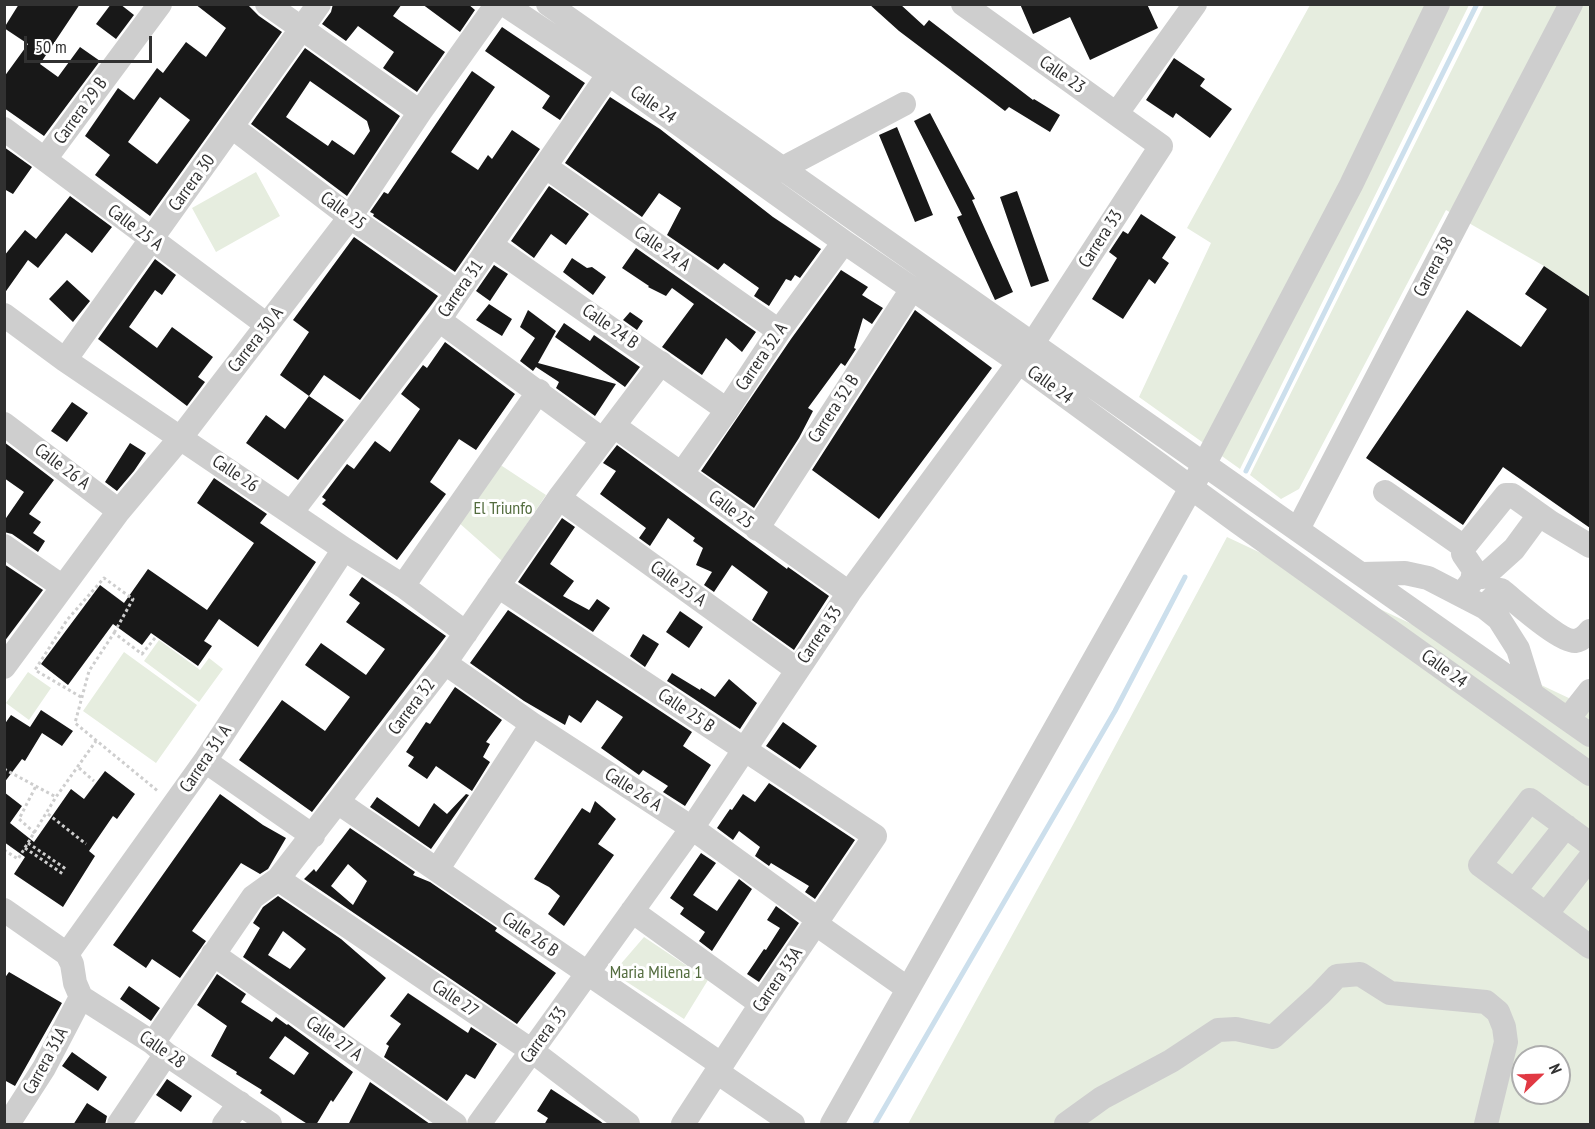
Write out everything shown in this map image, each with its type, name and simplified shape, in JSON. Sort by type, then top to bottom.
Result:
[{"type":"street","name":"Carrera 29 B","points":[[45,159],[159,4]]},
{"type":"street","points":[[267,4],[420,112]]},
{"type":"street","name":"Carrera 30","points":[[64,360],[319,4]]},
{"type":"street","name":"Carrera 30 A","points":[[4,668],[119,510],[181,437],[350,217],[420,112],[497,4]]},
{"type":"street","name":"Calle 24","points":[[504,4],[615,66],[781,168],[1026,353],[1151,458],[1590,774]]},
{"type":"street","name":"Calle 24","points":[[548,4],[615,66],[760,182],[844,242],[912,289],[1026,353],[1160,433],[1590,735]]},
{"type":"street","name":"Calle 23","points":[[963,4],[1161,146]]},
{"type":"street","points":[[1117,113],[1195,4]]},
{"type":"street","points":[[832,1125],[907,988],[1204,465],[1351,185],[1438,4]]},
{"type":"street","name":"Carrera 38","points":[[1298,530],[1571,4]]},
{"type":"street","name":"Carrera 31","points":[[291,513],[439,320],[615,66]]},
{"type":"street","points":[[760,182],[781,168],[904,104]]},
{"type":"street","name":"Calle 25","points":[[232,127],[350,217],[458,291]]},
{"type":"street","name":"Calle 25 A","points":[[4,129],[267,325]]},
{"type":"street","name":"Carrera 33","points":[[479,1125],[692,828],[849,592],[1026,353],[1161,146]]},
{"type":"street","name":"Calle 24 A","points":[[546,167],[779,331]]},
{"type":"street","name":"Carrera 32 A","points":[[682,473],[779,331],[844,242]]},
{"type":"street","name":"Calle 24 B","points":[[492,245],[727,410]]},
{"type":"street","name":"Carrera 32 B","points":[[757,529],[912,289]]},
{"type":"street","name":"Calle 26","points":[[4,315],[64,360],[344,549],[403,586],[466,633]]},
{"type":"street","name":"Calle 25","points":[[439,320],[539,392],[682,473],[757,529],[849,592]]},
{"type":"street","name":"Carrera 32","points":[[119,1125],[213,954],[253,897],[278,879],[339,803],[445,663],[560,498],[661,363]]},
{"type":"street","points":[[403,586],[539,392]]},
{"type":"street","name":"Calle 26 A","points":[[4,424],[119,510]]},
{"type":"street","points":[[1151,458],[1165,454],[1166,445],[1160,433]]},
{"type":"street","points":[[1385,492],[1464,547]]},
{"type":"street","points":[[1590,546],[1512,495],[1506,495],[1464,547],[1463,554],[1486,579],[1557,635],[1573,641],[1584,638],[1590,631]]},
{"type":"street","name":"Calle 25 A","points":[[560,498],[796,669]]},
{"type":"street","points":[[1251,532],[1251,518],[1258,511],[1269,509]]},
{"type":"street","points":[[1461,595],[1472,581],[1486,579],[1514,549],[1539,514]]},
{"type":"street","points":[[4,546],[63,587]]},
{"type":"street","name":"Carrera 31 A","points":[[70,959],[205,761],[344,549]]},
{"type":"street","points":[[1362,574],[1405,573],[1428,578],[1484,607],[1499,619],[1518,650],[1532,693]]},
{"type":"street","points":[[1484,607],[1486,579]]},
{"type":"street","name":"Calle 25 B","points":[[498,586],[875,836]]},
{"type":"street","name":"Calle 26 A","points":[[445,663],[532,724],[692,828],[907,988]]},
{"type":"street","points":[[1568,719],[1590,691]]},
{"type":"street","points":[[437,870],[532,724]]},
{"type":"street","points":[[205,761],[313,836]]},
{"type":"street","points":[[1586,936],[1547,913],[1480,865],[1530,800],[1590,844]]},
{"type":"street","name":"Calle 26 B","points":[[339,803],[587,974],[720,1069],[793,1125]]},
{"type":"street","points":[[1515,890],[1566,826]]},
{"type":"street","name":"Carrera 33A","points":[[683,1125],[761,1004],[875,836]]},
{"type":"street","points":[[1547,913],[1590,858]]},
{"type":"street","name":"Calle 27","points":[[278,879],[532,1051],[628,1125]]},
{"type":"street","points":[[632,911],[761,1004]]},
{"type":"street","points":[[7,917],[70,959],[75,983],[81,997]]},
{"type":"street","name":"Calle 27 A","points":[[213,954],[455,1125]]},
{"type":"street","points":[[1066,1125],[1102,1098],[1171,1061],[1218,1030],[1236,1029],[1273,1037],[1320,994],[1336,976],[1360,975],[1390,993],[1486,1002],[1498,1012],[1504,1027],[1506,1042],[1486,1125]]},
{"type":"street","name":"Calle 28","points":[[81,997],[160,1048],[270,1125]]},
{"type":"street","name":"Carrera 31A","points":[[8,1125],[44,1068],[81,997]]},
{"type":"street","points":[[224,1125],[240,1103]]},
{"type":"path","points":[[82,698],[35,670],[67,620],[104,578],[133,599],[89,671],[82,698],[75,723],[174,805]]},
{"type":"path","points":[[114,633],[142,654],[155,638]]},
{"type":"path","points":[[4,850],[18,859],[48,814],[56,797],[79,768],[96,741]]},
{"type":"path","points":[[79,768],[94,781]]},
{"type":"path","points":[[4,769],[56,797]]},
{"type":"path","points":[[35,833],[19,819],[36,786]]},
{"type":"path","points":[[48,814],[86,844]]},
{"type":"path","points":[[28,843],[66,869]]},
{"type":"path","points":[[25,848],[63,874]]},
{"type":"green space","points":[[1310,5],[1469,5],[1240,469],[1139,397],[1211,243],[1187,228]]},
{"type":"green space","points":[[1484,5],[1590,5],[1590,297],[1544,266],[1446,210],[1299,489],[1281,499],[1250,475]]},
{"type":"green space","points":[[256,172],[280,216],[216,252],[192,208]]},
{"type":"green space","name":"El Triunfo","points":[[499,464],[546,495],[502,561],[458,522]]},
{"type":"green space","points":[[1227,537],[1590,708],[1590,1124],[908,1124],[1075,821]]},
{"type":"green space","points":[[159,640],[200,670],[209,658],[223,669],[199,702],[144,661]]},
{"type":"green space","points":[[124,652],[197,705],[156,763],[83,711]]},
{"type":"green space","points":[[28,672],[51,688],[29,720],[6,703]]},
{"type":"green space","name":"Maria Milena 1","points":[[644,937],[708,980],[684,1019],[613,973]]},
{"type":"building","points":[[19,4],[80,4],[40,64],[58,77],[80,47],[100,61],[44,136],[4,108],[4,77],[28,44],[4,28]]},
{"type":"building","points":[[111,4],[120,4],[134,15],[116,39],[96,24]]},
{"type":"building","points":[[195,4],[247,4],[259,16],[282,32],[150,216],[95,175],[110,155],[85,136],[118,88],[134,100],[157,68],[163,73],[186,42],[206,57],[226,28]],"holes":[[[160,97],[190,120],[157,164],[128,142]]]},
{"type":"building","points":[[333,4],[402,4],[393,16],[445,52],[417,92],[383,68],[394,52],[358,26],[346,41],[322,24],[331,12]]},
{"type":"building","points":[[422,4],[468,4],[475,10],[460,32]]},
{"type":"building","points":[[869,4],[900,4],[924,26],[929,20],[1033,100],[1060,115],[1050,132],[1009,107],[1005,111],[899,31]]},
{"type":"building","points":[[1020,4],[1147,4],[1158,28],[1090,60],[1070,17],[1033,34]]},
{"type":"building","points":[[502,27],[585,83],[560,120],[542,108],[550,96],[485,51]]},
{"type":"building","points":[[305,48],[400,116],[347,196],[251,124]],"holes":[[[310,81],[367,121],[370,131],[354,155],[332,140],[328,146],[286,117]]]},
{"type":"building","points":[[1174,58],[1205,79],[1200,86],[1232,109],[1210,138],[1176,113],[1173,118],[1146,100]]},
{"type":"building","points":[[472,71],[495,87],[451,152],[478,170],[488,155],[492,159],[512,130],[540,149],[455,272],[370,212],[384,192],[388,194]]},
{"type":"building","points":[[610,97],[660,129],[773,217],[821,249],[800,278],[795,275],[791,281],[786,279],[769,306],[754,296],[759,288],[724,263],[718,270],[667,235],[681,208],[659,193],[642,217],[565,163]]},
{"type":"building","points":[[930,113],[975,199],[972,200],[1013,292],[995,300],[957,217],[962,215],[914,121]]},
{"type":"building","points":[[897,127],[933,215],[915,222],[879,135]]},
{"type":"building","points":[[4,147],[32,167],[13,194],[4,189]]},
{"type":"building","points":[[549,186],[589,214],[566,245],[551,234],[534,258],[511,241]]},
{"type":"building","points":[[1017,191],[1049,281],[1031,287],[1000,197]]},
{"type":"building","points":[[70,196],[112,227],[92,253],[66,233],[38,268],[28,260],[4,294],[4,256],[25,230],[36,239]]},
{"type":"building","points":[[1141,214],[1176,237],[1162,258],[1169,263],[1155,284],[1149,279],[1123,319],[1092,299],[1117,258],[1109,252],[1123,231],[1128,234]]},
{"type":"building","points":[[354,237],[438,296],[360,400],[324,375],[309,396],[280,375],[309,332],[293,320]]},
{"type":"building","points":[[636,248],[756,332],[742,352],[726,338],[702,375],[662,347],[694,304],[672,288],[666,296],[648,287],[622,268]]},
{"type":"building","points":[[572,258],[587,268],[592,267],[606,277],[593,295],[563,272]]},
{"type":"building","points":[[155,259],[176,275],[162,295],[155,290],[129,327],[157,348],[172,327],[213,357],[198,377],[205,382],[187,406],[98,339]]},
{"type":"building","points":[[494,265],[508,274],[490,301],[476,291]]},
{"type":"building","points":[[1544,266],[1590,297],[1590,528],[1503,467],[1463,525],[1366,458],[1467,310],[1521,347],[1547,309],[1525,294]]},
{"type":"building","points":[[841,270],[868,287],[862,295],[883,308],[872,324],[863,318],[854,348],[856,349],[845,366],[841,363],[808,408],[813,411],[799,438],[754,508],[701,471]]},
{"type":"building","points":[[67,280],[90,301],[73,322],[49,299]]},
{"type":"building","points":[[489,304],[512,319],[502,336],[476,320]]},
{"type":"building","points":[[528,310],[556,331],[538,363],[616,384],[595,416],[556,388],[559,382],[536,367],[533,371],[520,361],[535,338],[520,327]]},
{"type":"building","points":[[915,310],[992,368],[879,519],[812,470]]},
{"type":"building","points":[[630,312],[643,321],[637,330],[623,320]]},
{"type":"building","points":[[564,323],[590,341],[594,335],[640,367],[625,387],[555,337]]},
{"type":"building","points":[[445,342],[515,394],[476,450],[459,439],[430,482],[446,494],[397,560],[322,504],[326,500],[322,497],[347,464],[354,469],[375,441],[390,452],[420,409],[401,394],[423,365],[427,368]]},
{"type":"building","points":[[309,396],[344,420],[298,480],[246,443],[266,415],[285,429]]},
{"type":"building","points":[[72,402],[88,413],[67,442],[51,431]]},
{"type":"building","points":[[4,442],[54,480],[29,514],[41,522],[33,533],[45,541],[38,552],[12,534],[4,532],[4,521],[24,492],[4,478]]},
{"type":"building","points":[[130,443],[146,453],[117,491],[105,482]]},
{"type":"building","points":[[617,445],[787,569],[788,567],[829,596],[794,650],[752,620],[768,592],[732,565],[714,592],[704,585],[712,572],[696,565],[703,548],[693,541],[695,538],[668,518],[650,546],[639,538],[646,528],[600,494],[616,471],[603,463]]},
{"type":"building","points":[[214,478],[267,514],[260,523],[316,562],[258,647],[219,619],[204,641],[212,646],[198,666],[151,633],[142,645],[113,624],[68,685],[41,664],[100,585],[124,603],[148,569],[207,610],[254,543],[197,503]]},
{"type":"building","points":[[562,518],[575,527],[550,564],[574,581],[563,596],[589,610],[597,599],[610,608],[593,632],[518,582]]},
{"type":"building","points":[[4,564],[43,590],[4,642]]},
{"type":"building","points":[[362,577],[446,636],[312,812],[239,760],[282,700],[325,731],[350,697],[305,665],[321,643],[366,675],[385,649],[346,622],[360,603],[349,595]]},
{"type":"building","points":[[508,610],[692,732],[683,746],[711,765],[685,806],[663,792],[668,786],[643,770],[639,775],[601,748],[623,717],[597,700],[581,723],[569,715],[565,725],[524,701],[470,663]]},
{"type":"building","points":[[680,611],[703,627],[689,648],[666,632]]},
{"type":"building","points":[[643,634],[659,644],[645,667],[630,656]]},
{"type":"building","points":[[672,673],[715,697],[729,679],[757,703],[740,729],[667,681]]},
{"type":"building","points":[[455,687],[502,720],[486,742],[490,744],[483,757],[490,762],[472,791],[436,766],[427,779],[408,766],[414,757],[406,752],[426,722],[430,724]]},
{"type":"building","points":[[41,710],[73,731],[62,746],[42,733],[25,761],[22,759],[4,783],[4,725],[11,715],[30,727]]},
{"type":"building","points":[[783,722],[817,746],[800,769],[766,746]]},
{"type":"building","points":[[105,771],[135,794],[117,819],[113,816],[89,851],[95,856],[63,907],[14,874],[25,857],[4,842],[4,792],[22,806],[10,823],[34,842],[71,789],[84,799]]},
{"type":"building","points":[[769,783],[855,840],[815,899],[805,892],[809,886],[771,863],[769,866],[755,856],[760,847],[739,831],[733,840],[717,828],[743,794],[755,802]]},
{"type":"building","points":[[220,794],[263,825],[286,838],[268,869],[260,874],[241,863],[192,931],[206,941],[180,978],[152,959],[146,968],[113,945]]},
{"type":"building","points":[[466,794],[469,795],[431,849],[370,807],[377,797],[419,827],[434,803],[447,814]]},
{"type":"building","points":[[595,801],[616,819],[598,844],[614,855],[564,926],[548,914],[560,896],[534,879],[582,808],[590,813]]},
{"type":"building","points":[[350,828],[415,872],[413,875],[430,882],[497,928],[495,931],[556,973],[517,1024],[304,879],[314,869],[316,872]],"holes":[[[348,864],[367,881],[353,905],[331,886]]]},
{"type":"building","points":[[701,853],[716,863],[693,895],[717,911],[739,879],[752,889],[712,951],[699,941],[705,932],[680,914],[684,908],[670,898]]},
{"type":"building","points":[[278,896],[341,939],[386,978],[344,1028],[243,957],[260,928],[253,923],[263,907]],"holes":[[[283,931],[306,949],[290,969],[268,955]]]},
{"type":"building","points":[[776,906],[799,923],[759,982],[747,974],[780,928],[767,920]]},
{"type":"building","points":[[9,972],[62,1003],[15,1086],[4,1080],[4,979]]},
{"type":"building","points":[[217,974],[246,994],[241,1002],[272,1022],[276,1017],[288,1024],[353,1072],[333,1102],[331,1100],[316,1125],[309,1125],[260,1093],[262,1090],[211,1056],[227,1026],[197,1005]],"holes":[[[285,1036],[309,1053],[294,1075],[269,1058]]]},
{"type":"building","points":[[129,986],[160,1008],[151,1021],[120,999]]},
{"type":"building","points":[[408,993],[468,1033],[471,1027],[497,1044],[475,1079],[466,1074],[447,1101],[384,1057],[389,1046],[386,1044],[401,1024],[390,1016]]},
{"type":"building","points":[[72,1052],[107,1077],[98,1091],[62,1066]]},
{"type":"building","points":[[167,1079],[192,1096],[181,1112],[156,1095]]},
{"type":"building","points":[[370,1082],[430,1124],[348,1125]]},
{"type":"building","points":[[551,1089],[605,1125],[544,1125],[548,1118],[537,1111]]},
{"type":"building","points":[[87,1103],[107,1116],[105,1125],[73,1125]]},
{"type":"waterway","points":[[1246,471],[1477,4]]},
{"type":"waterway","points":[[875,1124],[1115,711],[1185,577]]}]
